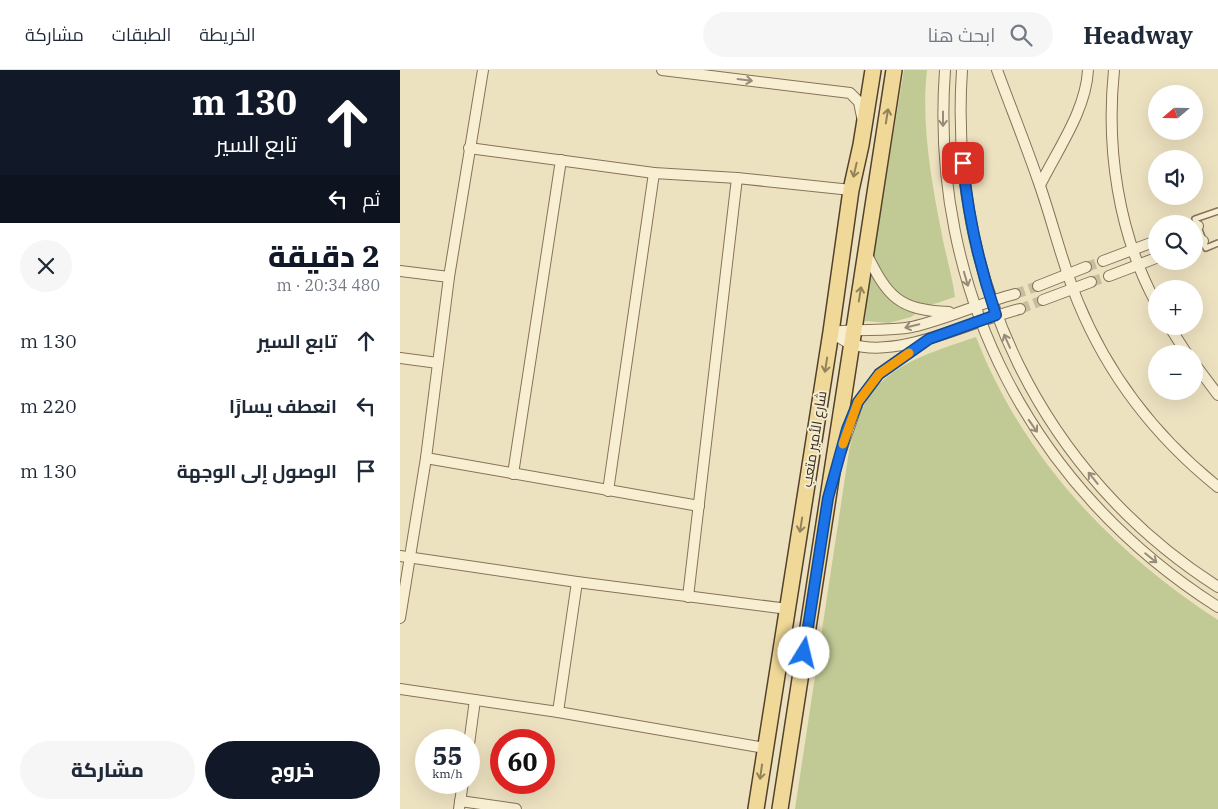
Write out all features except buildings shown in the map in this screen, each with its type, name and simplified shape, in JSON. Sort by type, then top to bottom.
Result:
[{"type":"main road","name":"شارع الأمير متعب","points":[[756,809],[831,332],[851,190],[861,145],[873,70]]},
{"type":"main road","name":"شارع الأمير متعب","points":[[780,809],[894,70]]},
{"type":"main road","points":[[765,748],[781,684],[787,678],[791,681],[792,690],[780,809]]},
{"type":"street","points":[[400,618],[426,458],[449,277],[483,70]]},
{"type":"street","points":[[662,70],[850,94],[859,102],[862,112],[861,145]]},
{"type":"street","points":[[945,70],[943,145],[958,248],[975,306],[1001,370],[1029,421],[1088,499],[1139,549],[1171,575],[1218,607]]},
{"type":"street","points":[[962,70],[961,144],[966,190],[978,260],[996,315],[1017,363],[1044,412],[1090,475],[1126,514],[1150,536],[1218,587]]},
{"type":"street","points":[[997,70],[1040,184],[1072,288],[1089,327],[1112,369],[1139,407],[1182,456],[1218,487]]},
{"type":"street","points":[[1040,184],[1080,106],[1088,84],[1088,70]]},
{"type":"street","points":[[1114,70],[1111,101],[1113,164],[1124,220],[1148,284]]},
{"type":"street","points":[[469,148],[654,173],[737,178],[851,190]]},
{"type":"street","points":[[513,474],[561,160]]},
{"type":"street","points":[[608,491],[654,173]]},
{"type":"street","points":[[688,597],[737,178]]},
{"type":"street","points":[[1104,261],[1148,244]]},
{"type":"street","points":[[866,253],[878,277],[893,296],[907,306],[923,311],[955,313]]},
{"type":"street","points":[[1109,276],[1148,261]]},
{"type":"street","points":[[1038,286],[1086,267]]},
{"type":"street","points":[[400,271],[449,277]]},
{"type":"street","points":[[1043,300],[1091,282]]},
{"type":"street","points":[[831,332],[854,328],[890,330],[913,326],[1015,294]]},
{"type":"street","points":[[828,498],[847,429],[858,402],[879,374],[909,348],[980,320],[1020,309]]},
{"type":"street","points":[[831,332],[852,344],[909,348]]},
{"type":"street","points":[[400,358],[438,363]]},
{"type":"street","points":[[1203,374],[1216,389]]},
{"type":"street","points":[[426,458],[698,506]]},
{"type":"street","points":[[400,556],[577,582],[788,609]]},
{"type":"street","points":[[558,712],[577,582]]},
{"type":"street","points":[[400,689],[558,712],[765,748]]},
{"type":"street","points":[[471,729],[475,700]]},
{"type":"street","points":[[460,805],[516,809]]},
{"type":"lane","points":[[1203,216],[1218,211]]},
{"type":"lane","points":[[1203,246],[1206,248],[1218,243]]},
{"type":"green space","points":[[904,70],[927,70],[925,110],[928,150],[937,211],[955,297],[928,306],[911,317],[889,323],[865,321],[867,289]]},
{"type":"green space","points":[[976,337],[995,380],[1018,422],[1045,461],[1074,497],[1107,532],[1142,563],[1179,593],[1218,620],[1218,809],[795,809],[849,451],[860,414],[874,389],[899,368],[929,353]]},
{"type":"tunnel","points":[[1086,267],[1103,261]]},
{"type":"tunnel","points":[[1091,282],[1109,276]]},
{"type":"tunnel","points":[[1015,294],[1038,286]]},
{"type":"tunnel","points":[[1020,309],[1043,300]]},
{"type":"slow traffic","points":[[843,444],[858,402],[879,374],[909,353]]},
{"type":"route","points":[[804,653],[828,498],[847,429],[858,402],[879,374],[929,339],[996,315],[978,260],[970,222],[963,163]]}]
